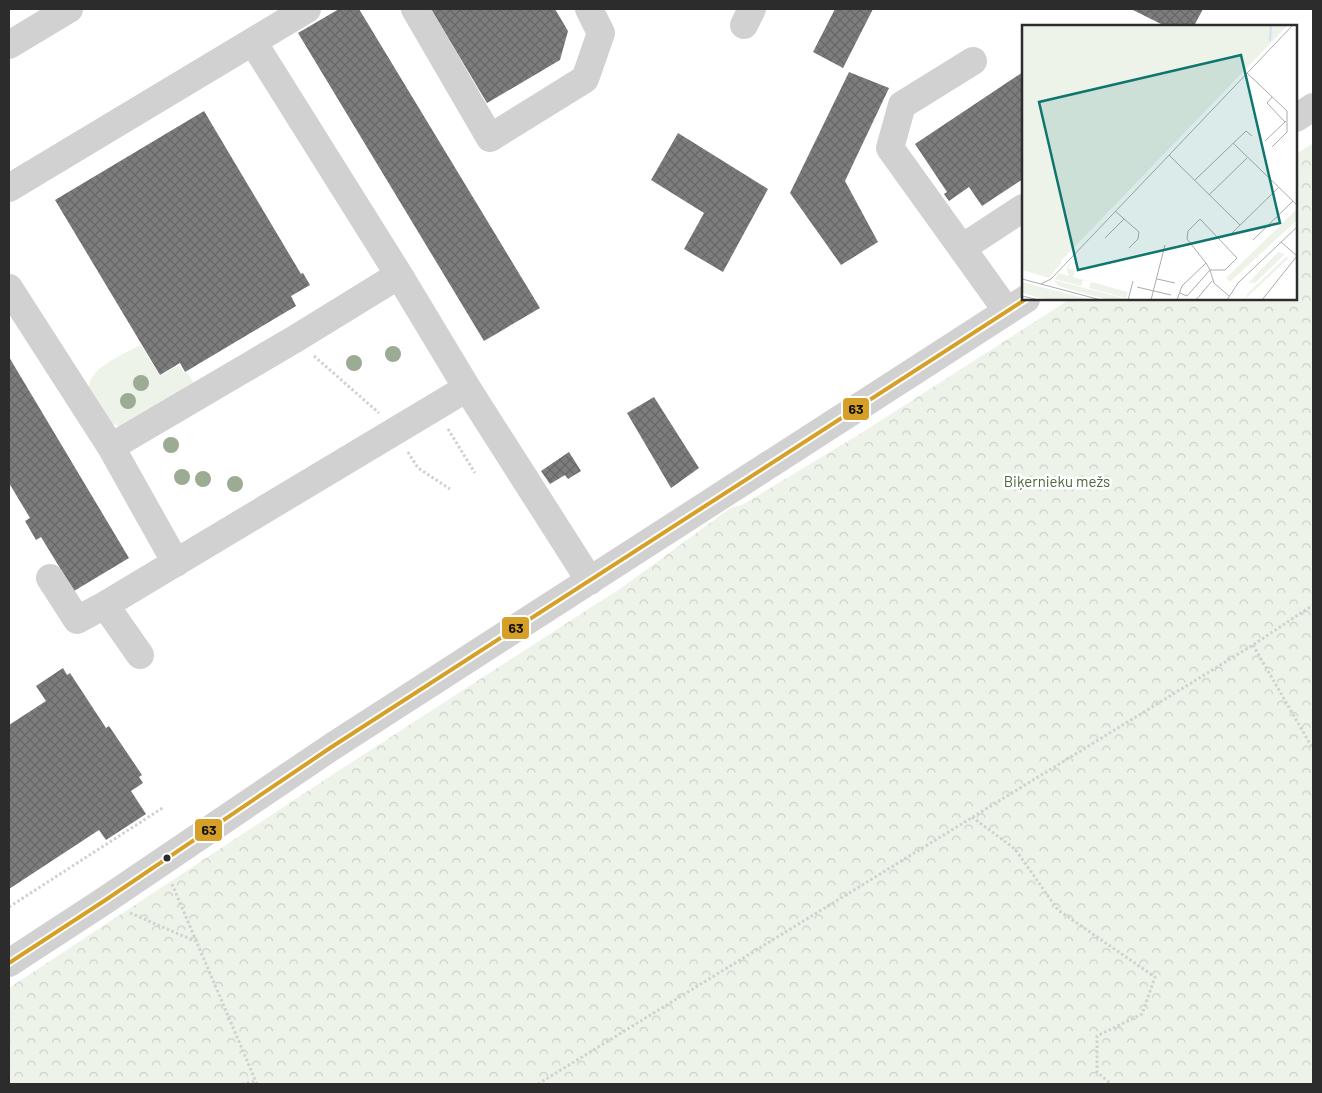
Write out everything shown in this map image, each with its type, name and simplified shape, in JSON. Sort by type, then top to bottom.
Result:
[{"type":"street","points":[[9,45],[69,9]]},
{"type":"street","points":[[9,188],[307,9]]},
{"type":"street","points":[[415,9],[490,138],[585,79],[601,33],[589,9]]},
{"type":"street","points":[[253,42],[399,275],[467,388],[590,580]]},
{"type":"street","points":[[9,963],[104,902],[338,743],[1016,305],[962,248],[890,148],[902,105],[973,61]]},
{"type":"street","points":[[1297,117],[1313,106]]},
{"type":"street","points":[[962,248],[1022,209]]},
{"type":"street","points":[[111,447],[301,322],[399,275]]},
{"type":"street","points":[[9,288],[111,447],[176,563]]},
{"type":"street","points":[[50,578],[77,620],[176,563],[467,388]]},
{"type":"street","points":[[105,605],[140,655]]},
{"type":"path","points":[[434,408],[475,473]]},
{"type":"path","points":[[538,1084],[1252,645],[1313,605]]},
{"type":"path","points":[[1252,645],[1313,749]]},
{"type":"path","points":[[9,906],[164,807]]},
{"type":"path","points":[[972,817],[1015,849],[1058,910],[1155,977],[1142,1014],[1097,1036],[1097,1072],[1111,1084]]},
{"type":"path","points":[[162,861],[256,1082],[242,1084]]},
{"type":"path","points":[[104,902],[196,941]]},
{"type":"green space","name":"Biķernieku mežs","points":[[1313,143],[1313,1084],[9,1084],[9,988],[335,773],[621,588],[732,507],[742,505],[863,432],[1068,300],[1297,300],[1297,153]]},
{"type":"green space","points":[[141,345],[160,376],[179,365],[184,373],[187,372],[197,388],[124,427],[111,424],[90,396],[89,387],[92,378],[106,364]]},
{"type":"building","points":[[339,9],[359,9],[540,308],[484,341],[298,33]]},
{"type":"building","points":[[431,9],[555,9],[568,31],[560,60],[487,103]]},
{"type":"building","points":[[835,9],[873,9],[843,68],[813,52]]},
{"type":"building","points":[[1131,9],[1203,9],[1195,25],[1163,25]]},
{"type":"building","points":[[849,72],[889,88],[845,181],[878,242],[841,265],[790,193]]},
{"type":"building","points":[[1022,73],[1022,180],[982,206],[969,187],[949,201],[944,194],[947,192],[915,144]]},
{"type":"building","points":[[204,111],[301,274],[303,273],[310,285],[291,296],[296,306],[185,372],[180,363],[160,375],[55,200]]},
{"type":"building","points":[[678,133],[768,189],[723,272],[684,249],[704,213],[651,180]]},
{"type":"building","points":[[9,357],[129,558],[74,591],[41,537],[36,540],[25,521],[30,518],[9,483]]},
{"type":"building","points":[[654,397],[699,468],[671,488],[627,413]]},
{"type":"building","points":[[569,452],[581,471],[568,479],[565,475],[550,484],[541,471]]},
{"type":"building","points":[[63,668],[67,675],[70,673],[106,728],[109,726],[142,775],[139,777],[143,783],[131,791],[146,814],[106,840],[99,830],[9,889],[9,725],[46,701],[36,686]]},
{"type":"transit line","name":"63","points":[[9,963],[330,748],[1024,300]]}]
